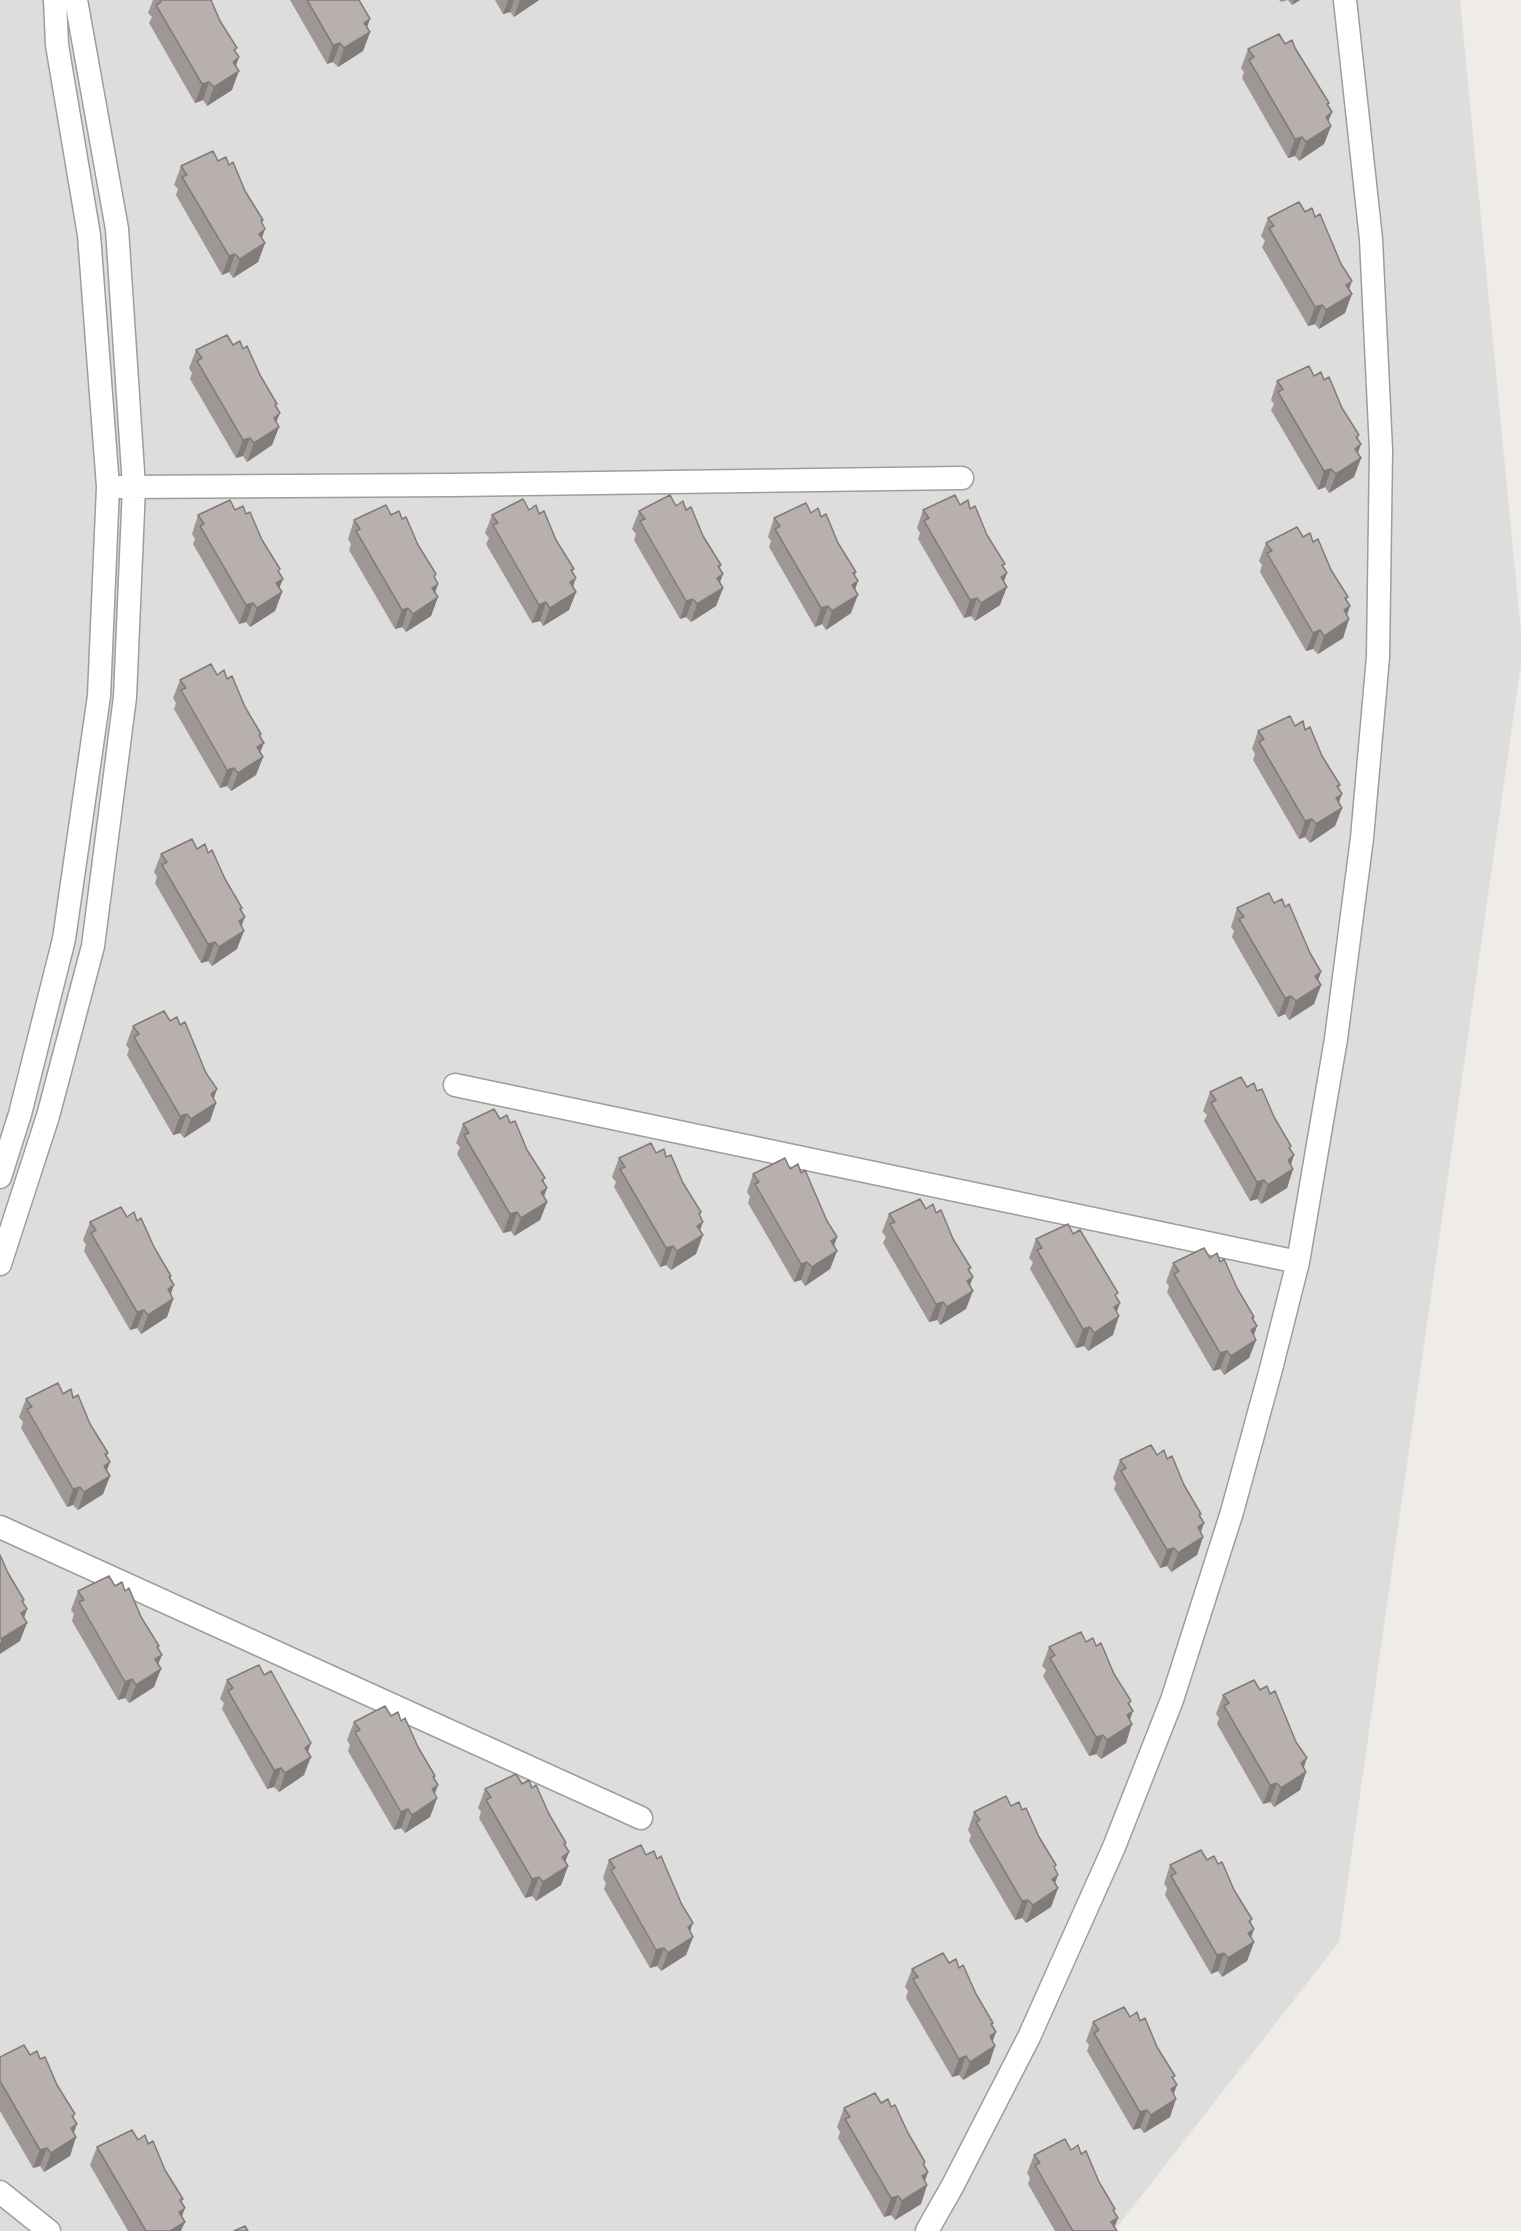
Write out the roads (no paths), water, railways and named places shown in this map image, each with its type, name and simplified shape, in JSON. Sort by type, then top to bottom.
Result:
[{"type":"street","points":[[0,1177],[20,1114],[64,939],[99,696],[108,487],[89,235],[57,45],[55,0]]},
{"type":"street","points":[[0,1264],[48,1116],[93,946],[124,697],[134,487],[117,229],[76,0]]},
{"type":"street","points":[[927,2231],[1029,2037],[1114,1847],[1168,1711],[1232,1512],[1298,1262],[1336,1039],[1362,838],[1378,657],[1381,450],[1371,239],[1345,0]]},
{"type":"street","points":[[108,487],[962,478]]},
{"type":"street","points":[[455,1085],[1298,1262]]},
{"type":"street","points":[[0,1527],[641,1818]]},
{"type":"street","points":[[0,2192],[49,2231]]}]
